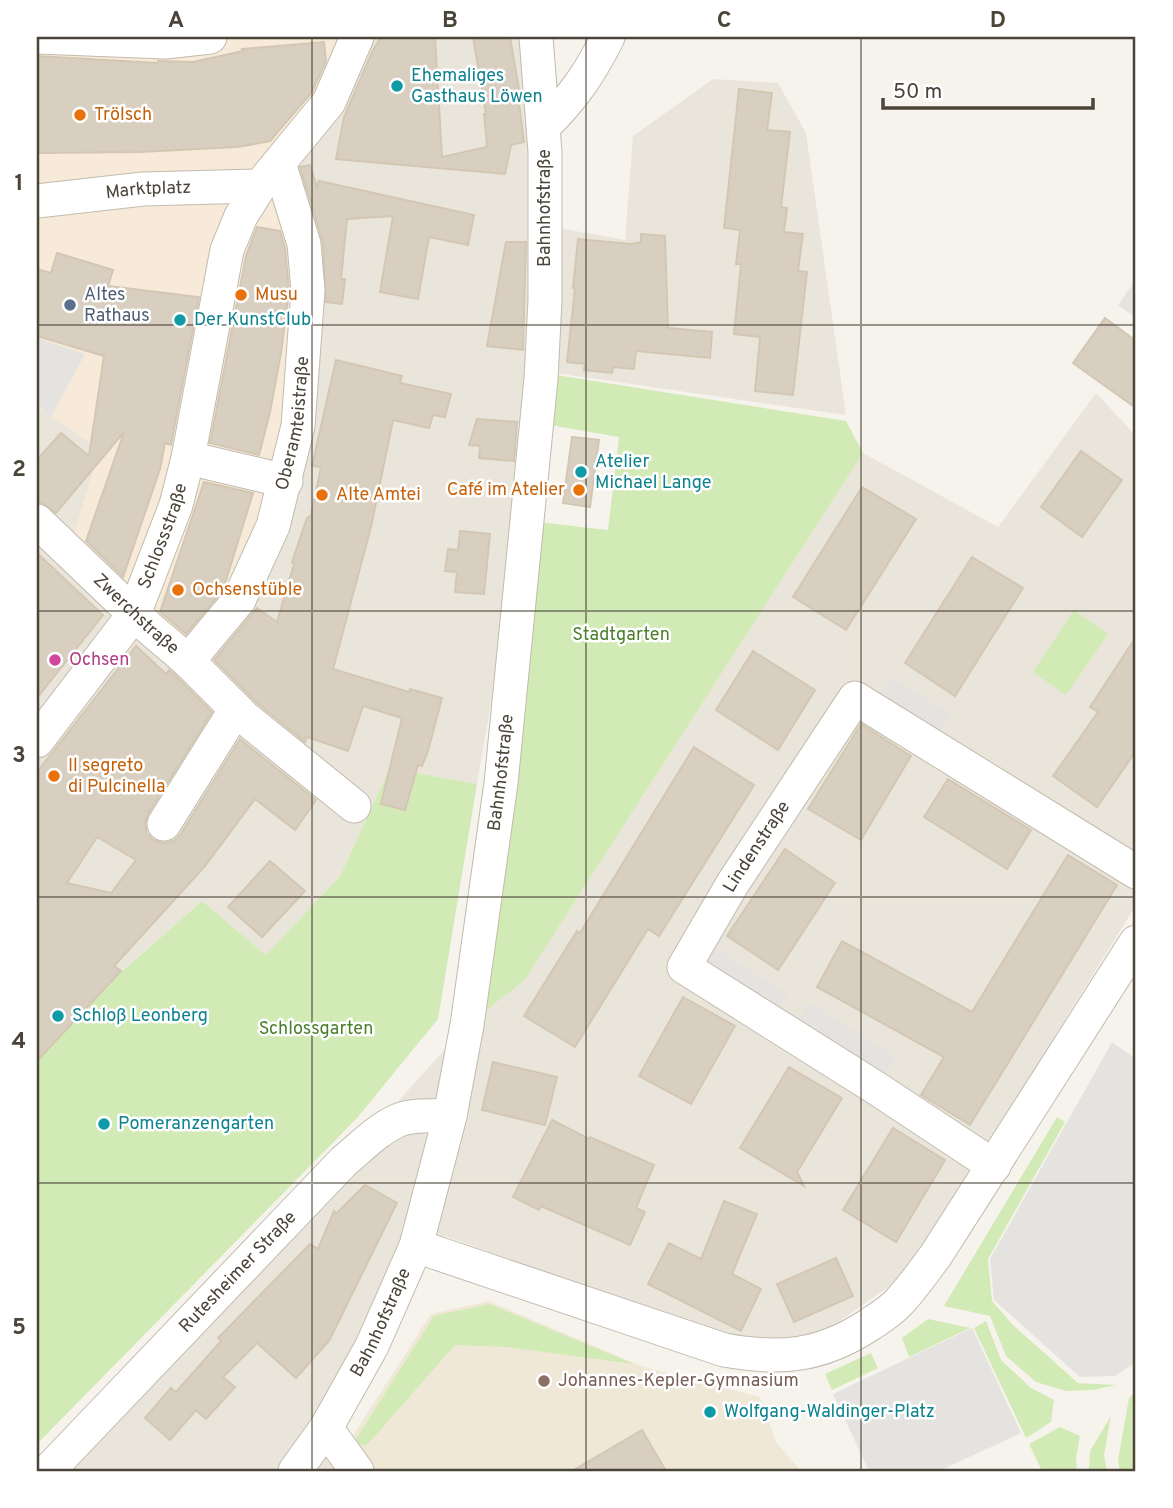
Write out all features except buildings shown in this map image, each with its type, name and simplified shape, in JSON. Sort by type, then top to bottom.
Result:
[{"type":"street","points":[[37,37],[165,42],[210,37]]},
{"type":"street","points":[[270,175],[329,102],[357,37]]},
{"type":"street","name":"Bahnhofstraße","points":[[295,1471],[326,1428],[372,1346],[416,1246],[450,1116],[467,1026],[501,783],[541,379],[545,300],[544,126],[536,37]]},
{"type":"street","points":[[544,126],[570,101],[608,37]]},
{"type":"street","name":"Marktplatz","points":[[37,201],[270,175]]},
{"type":"street","name":"Schlossstraße","points":[[38,738],[134,614],[176,505],[188,458],[227,250],[241,216],[270,175]]},
{"type":"street","name":"Oberamteistraße","points":[[188,661],[239,600],[273,526],[298,426],[308,290],[304,244],[270,175]]},
{"type":"street","points":[[188,458],[286,481]]},
{"type":"street","name":"Zwerchstraße","points":[[37,521],[236,709],[344,797]]},
{"type":"street","name":"Lindenstraße","points":[[994,1166],[684,967],[733,883],[855,698],[1136,872]]},
{"type":"street","points":[[164,824],[236,709]]},
{"type":"street","points":[[416,1246],[724,1350],[758,1356],[801,1354],[834,1346],[888,1313],[936,1255],[1136,942]]},
{"type":"street","name":"Rutesheimer Straße","points":[[48,1471],[344,1161],[400,1120],[425,1115],[450,1116]]},
{"type":"street","points":[[326,1428],[357,1471]]},
{"type":"shaded area","points":[[37,37],[368,37],[286,141],[318,339],[262,533],[202,654],[66,560],[100,449],[37,406]]},
{"type":"shaded area","points":[[368,37],[543,37],[554,227],[625,240],[633,136],[713,79],[778,83],[806,133],[846,415],[548,372],[477,784],[390,768],[340,876],[266,955],[202,901],[121,971],[37,911],[37,406],[100,449],[286,141]]},
{"type":"shaded area","points":[[1136,279],[1136,318],[1118,305]]},
{"type":"shaded area","points":[[37,338],[85,354],[51,417],[37,403]]},
{"type":"shaded area","points":[[1096,393],[1136,436],[1136,905],[909,1272],[812,1341],[733,1339],[445,1236],[315,1431],[340,1471],[63,1471],[467,1025],[524,981],[863,453],[998,527]]},
{"type":"shaded area","points":[[891,677],[952,714],[941,732],[880,696]]},
{"type":"shaded area","points":[[714,948],[788,994],[771,1022],[697,975]]},
{"type":"shaded area","points":[[809,1002],[896,1057],[876,1088],[790,1034]]},
{"type":"shaded area","points":[[1112,1042],[1136,1059],[1136,1362],[1115,1376],[1080,1377],[994,1300],[990,1259]]},
{"type":"shaded area","name":"Johannes-Kepler-Gymnasium","points":[[489,1301],[641,1366],[760,1397],[776,1442],[801,1471],[364,1471],[348,1443],[431,1314]]},
{"type":"shaded area","points":[[972,1328],[1021,1433],[939,1471],[869,1471],[833,1394]]},
{"type":"green space","name":"Stadtgarten","points":[[556,375],[846,421],[863,453],[524,981],[467,1025],[528,521],[608,530],[619,437],[550,425]]},
{"type":"green space","points":[[1074,610],[1108,634],[1066,695],[1033,672]]},
{"type":"green space","name":"Schlossgarten","points":[[390,768],[477,784],[438,1019],[357,1118],[37,1444],[37,1061],[121,972],[202,901],[266,955],[340,876]]},
{"type":"green space","points":[[1057,1117],[1065,1122],[988,1259],[992,1301],[1013,1325],[1078,1383],[1116,1385],[1093,1390],[1066,1391],[1036,1382],[1006,1356],[990,1316],[944,1306]]},
{"type":"green space","points":[[489,1304],[634,1364],[507,1347],[455,1345],[367,1445],[353,1444],[434,1316]]},
{"type":"green space","points":[[928,1319],[970,1328],[909,1357],[902,1338]]},
{"type":"green space","points":[[986,1321],[1001,1360],[1031,1388],[1054,1400],[1051,1422],[1026,1438],[974,1328]]},
{"type":"green space","points":[[871,1353],[878,1368],[832,1390],[825,1374]]},
{"type":"green space","points":[[1136,1391],[1136,1471],[1120,1471],[1118,1460],[1129,1398]]},
{"type":"green space","points":[[1111,1416],[1104,1455],[1107,1471],[1089,1471],[1090,1451]]},
{"type":"green space","points":[[1060,1427],[1080,1436],[1076,1458],[1077,1471],[1042,1471],[1029,1444]]},
{"type":"place","name":"Ehemaliges Gasthaus Löwen","points":[[397,86]]},
{"type":"place","name":"Trölsch","points":[[80,115]]},
{"type":"place","name":"Musu","points":[[241,295]]},
{"type":"place","name":"Altes Rathaus","points":[[70,305]]},
{"type":"place","name":"Der KunstClub","points":[[180,320]]},
{"type":"place","name":"Atelier Michael Lange","points":[[581,472]]},
{"type":"place","name":"Café im Atelier","points":[[579,490]]},
{"type":"place","name":"Alte Amtei","points":[[322,495]]},
{"type":"place","name":"Ochsenstüble","points":[[178,590]]},
{"type":"place","name":"Ochsen","points":[[55,660]]},
{"type":"place","name":"Il segreto di Pulcinella","points":[[54,776]]},
{"type":"place","name":"Schloß Leonberg","points":[[58,1016]]},
{"type":"place","name":"Pomeranzengarten","points":[[104,1124]]},
{"type":"place","name":"Johannes-Kepler-Gymnasium","points":[[544,1381]]},
{"type":"place","name":"Wolfgang-Waldinger-Platz","points":[[710,1412]]}]
